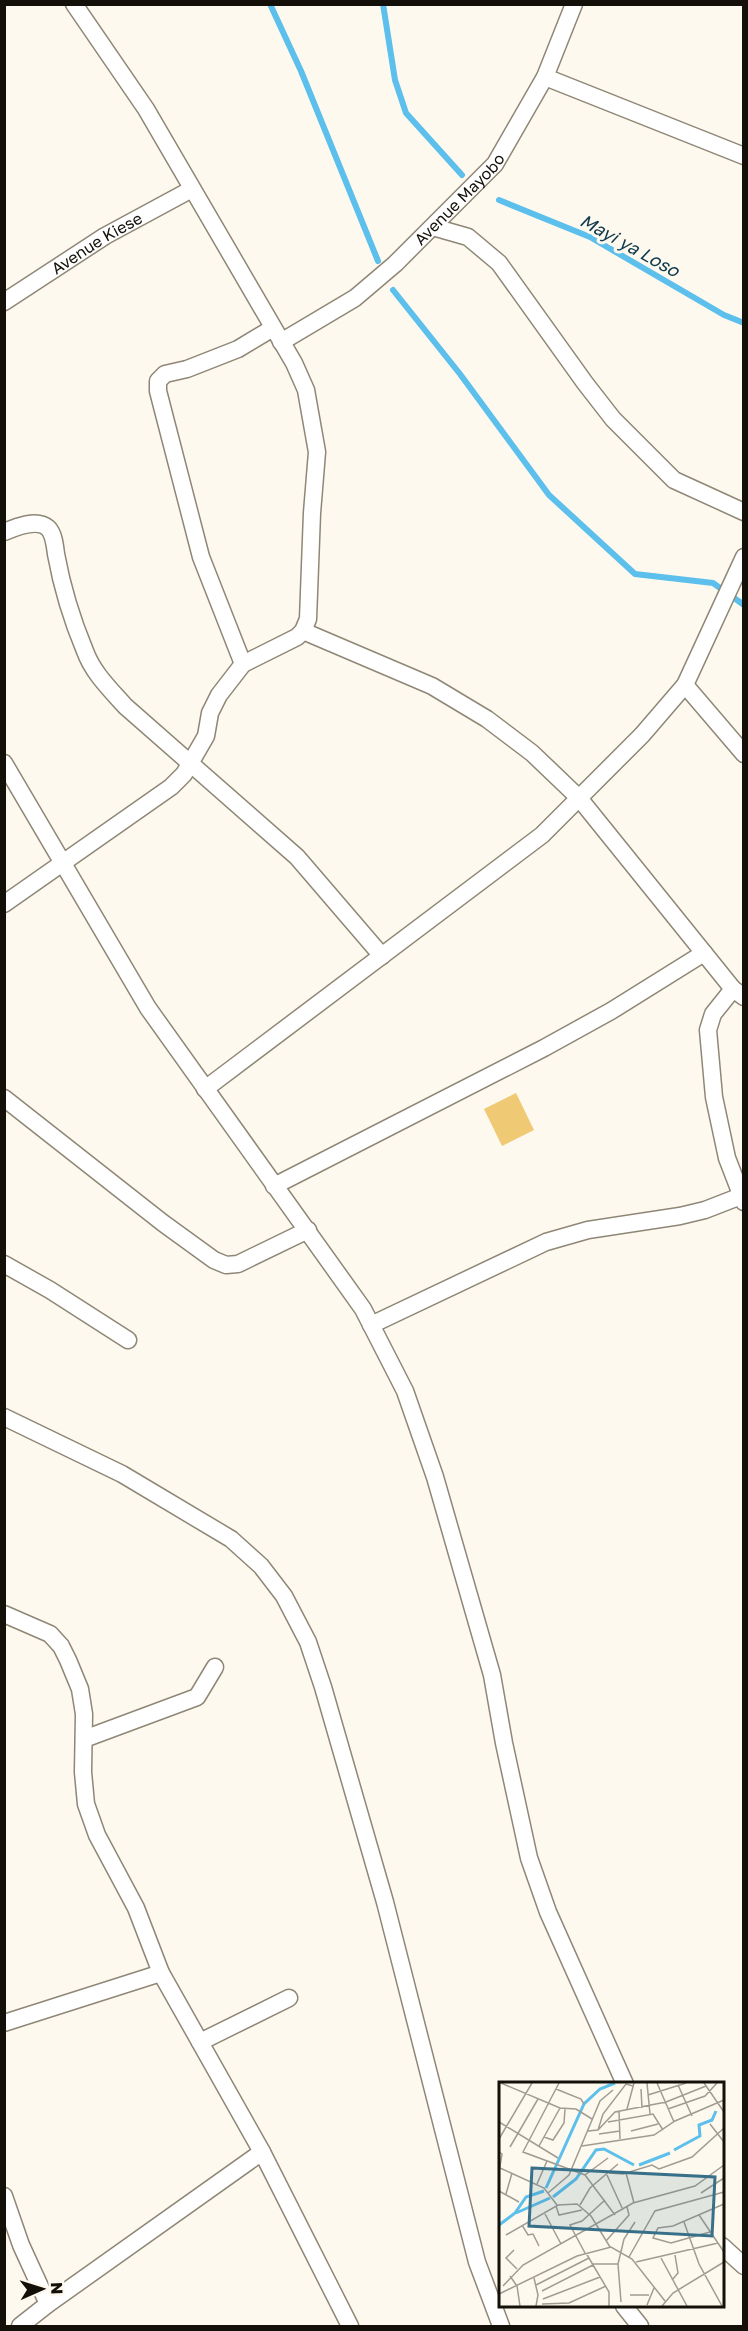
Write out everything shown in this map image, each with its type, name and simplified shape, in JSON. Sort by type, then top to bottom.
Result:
[{"type":"street","points":[[4,904],[171,787],[191,762],[206,736],[210,713],[219,695],[243,664],[297,637],[303,631],[308,619],[310,599],[316,452],[306,390],[294,363],[146,109],[74,4]]},
{"type":"street","name":"Avenue Mayobo","points":[[243,664],[201,557],[158,391],[158,381],[165,374],[187,369],[277,335],[355,298],[395,264],[495,164],[545,77],[574,4]]},
{"type":"street","points":[[545,77],[744,156]]},
{"type":"street","name":"Avenue Kiese","points":[[4,302],[105,236],[192,189]]},
{"type":"street","points":[[433,227],[468,237],[499,263],[578,375],[613,419],[674,480],[744,513]]},
{"type":"street","points":[[4,532],[31,524],[40,524],[49,529],[74,622],[92,666],[125,706],[297,857],[382,956]]},
{"type":"street","points":[[205,1089],[542,835],[642,735],[686,685],[744,557]]},
{"type":"street","points":[[303,631],[432,686],[488,719],[532,753],[579,798],[738,993],[713,1014],[708,1030],[714,1098],[727,1158],[742,1199],[680,1216],[588,1230],[546,1242],[371,1326]]},
{"type":"street","points":[[686,685],[744,754]]},
{"type":"street","points":[[4,763],[148,1008],[363,1309],[405,1391],[435,1477],[492,1675],[509,1766],[537,1884],[625,2082]]},
{"type":"street","points":[[274,1186],[544,1048],[611,1011],[704,953]]},
{"type":"street","points":[[4,1098],[163,1223],[226,1265],[238,1264],[308,1230]]},
{"type":"street","points":[[4,1264],[50,1290],[128,1340]]},
{"type":"street","points":[[4,1417],[122,1474],[231,1539],[261,1566],[284,1596],[308,1642],[323,1687],[385,1902],[477,2262],[501,2326]]},
{"type":"street","points":[[4,1614],[50,1634],[61,1646],[80,1689],[84,1714],[83,1772],[86,1804],[97,1835],[136,1908],[161,1973],[262,2152],[350,2326]]},
{"type":"street","points":[[84,1739],[197,1697],[215,1667]]},
{"type":"street","points":[[4,2024],[161,1973]]},
{"type":"street","points":[[200,2042],[289,1998]]},
{"type":"street","points":[[20,2326],[262,2152]]},
{"type":"street","points":[[4,2196],[21,2244],[48,2304]]},
{"type":"street","points":[[724,2247],[744,2266]]},
{"type":"street","points":[[625,2307],[640,2326]]},
{"type":"building","points":[[516,1093],[534,1130],[502,1146],[484,1109]]},
{"type":"waterway","points":[[270,4],[301,71],[378,261]]},
{"type":"waterway","name":"Mayi ya Loso","points":[[383,4],[395,80],[406,113],[462,175]]},
{"type":"waterway","name":"Mayi ya Loso","points":[[499,200],[590,237],[724,315],[744,323]]},
{"type":"waterway","points":[[393,290],[460,374],[549,495],[635,574],[713,583],[744,605]]}]
